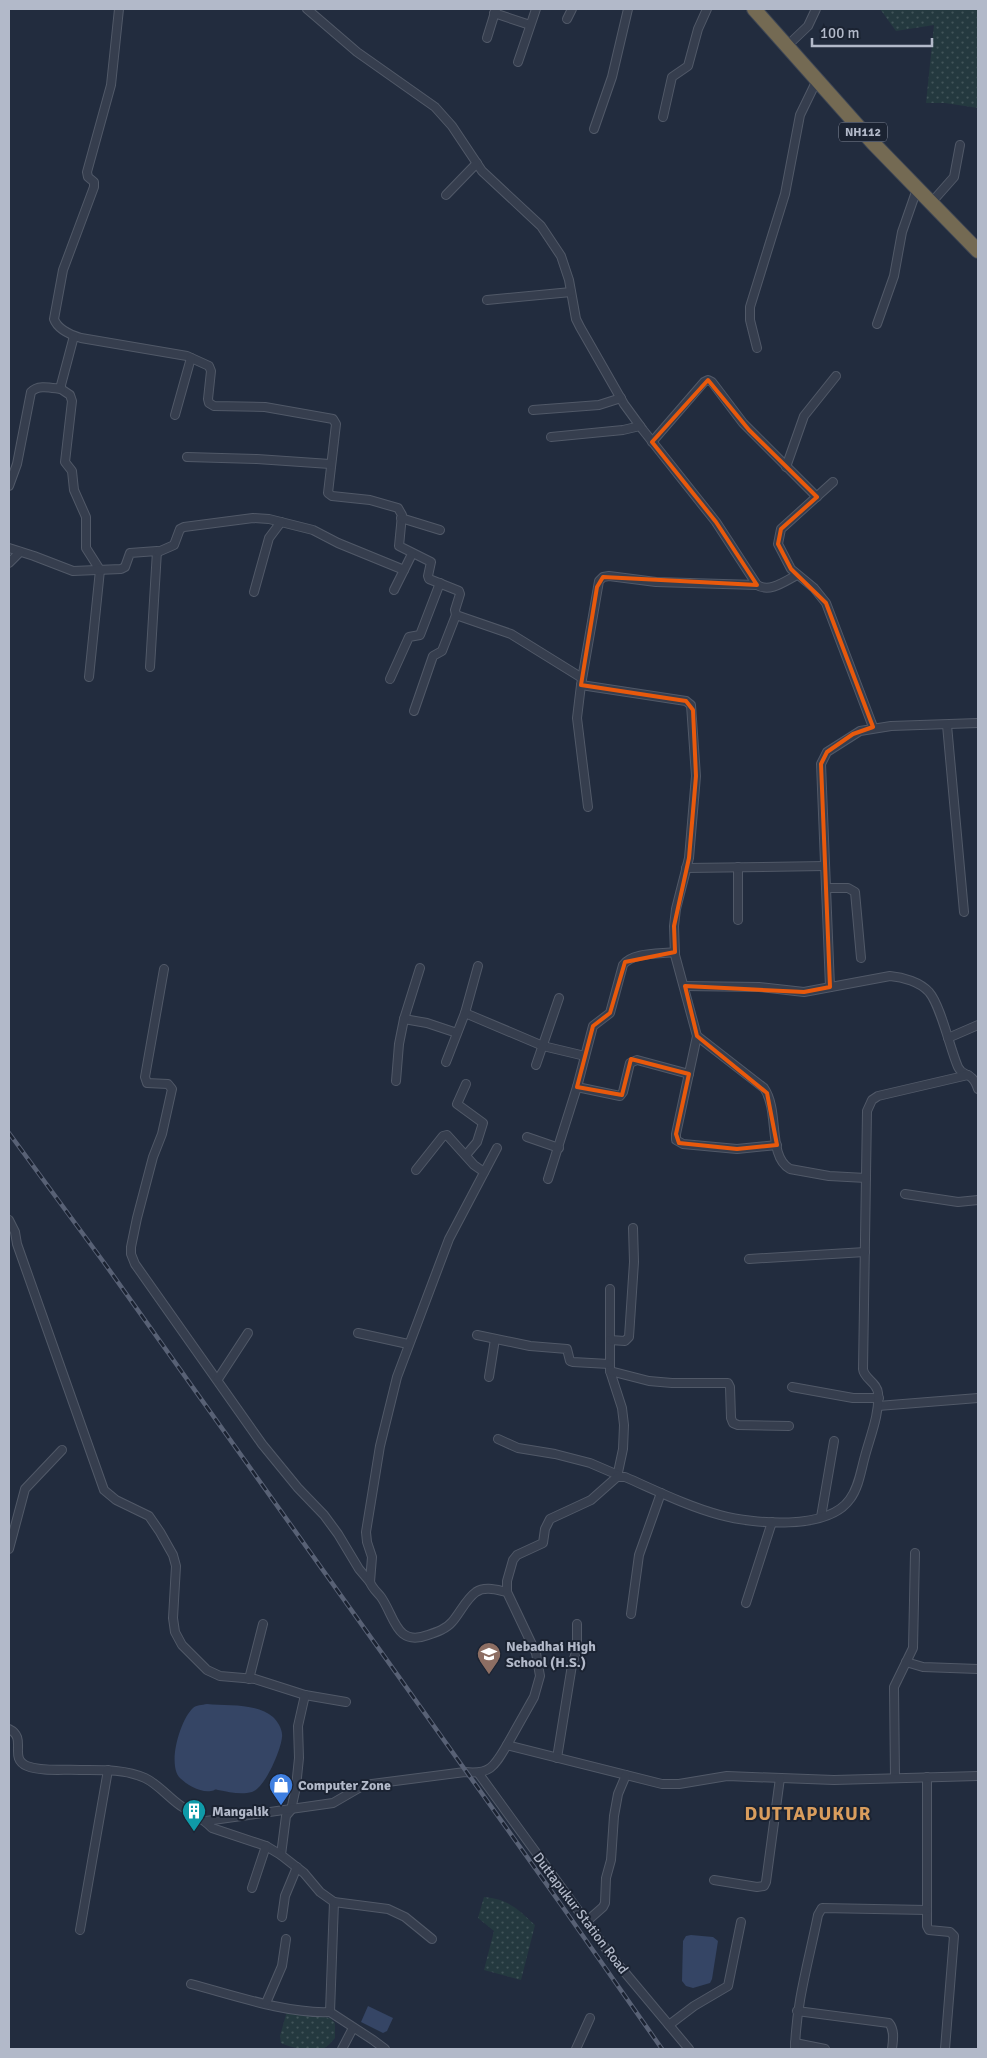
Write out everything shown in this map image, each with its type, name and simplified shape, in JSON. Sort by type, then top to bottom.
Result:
[{"type":"highway","name":"NH112","points":[[754,9],[816,80],[978,251]]},
{"type":"street","points":[[119,9],[109,93],[87,172],[88,177],[94,182],[94,187],[63,270],[54,319],[57,325],[74,336],[191,358],[209,366],[211,369],[207,394],[210,404],[214,406],[265,407],[333,419],[336,424],[328,492],[332,496],[370,500],[398,508],[401,518],[399,546],[431,562],[428,578],[460,594],[455,610],[456,615],[442,651],[433,656],[414,712]]},
{"type":"street","points":[[307,9],[357,52],[435,107],[477,163],[494,182],[541,226],[556,247],[565,267],[576,319],[580,328],[621,398],[652,442],[716,522],[757,585]]},
{"type":"street","points":[[518,62],[536,9]]},
{"type":"street","points":[[567,19],[572,9]]},
{"type":"street","points":[[594,130],[612,78],[628,9]]},
{"type":"street","points":[[663,118],[672,76],[688,66],[698,29],[707,9]]},
{"type":"street","points":[[787,46],[808,26],[816,9]]},
{"type":"street","points":[[487,38],[495,11],[530,26]]},
{"type":"street","points":[[757,348],[750,320],[750,307],[785,194],[800,115],[816,80]]},
{"type":"street","points":[[931,203],[954,177],[960,145]]},
{"type":"street","points":[[446,195],[477,163]]},
{"type":"street","points":[[876,324],[894,276],[902,232],[918,189]]},
{"type":"street","points":[[487,300],[571,292]]},
{"type":"street","points":[[61,389],[74,336]]},
{"type":"street","points":[[175,414],[191,358]]},
{"type":"street","points":[[786,467],[804,416],[836,376]]},
{"type":"street","points":[[652,442],[704,382],[708,380],[712,382],[743,423],[817,497]]},
{"type":"street","points":[[9,486],[17,464],[31,392],[39,388],[61,389],[70,395],[72,401],[65,462],[72,471],[74,490],[86,517],[86,548],[100,570],[89,677]]},
{"type":"street","points":[[533,410],[599,405],[621,398]]},
{"type":"street","points":[[551,437],[623,430],[640,426]]},
{"type":"street","points":[[187,457],[257,458],[330,464]]},
{"type":"street","points":[[833,482],[781,530],[778,536],[778,544],[791,569],[814,588],[826,604],[873,727]]},
{"type":"street","points":[[9,548],[69,570],[123,568],[132,552],[155,550],[158,552],[174,545],[180,530],[184,527],[253,518],[281,522],[313,530],[338,543],[370,554],[404,570]]},
{"type":"street","points":[[401,518],[440,530]]},
{"type":"street","points":[[254,592],[269,538],[281,522]]},
{"type":"street","points":[[9,563],[20,552]]},
{"type":"street","points":[[150,668],[158,552]]},
{"type":"street","points":[[394,590],[412,554]]},
{"type":"street","points":[[588,807],[577,718],[597,587],[604,577],[656,582],[757,585],[772,588],[797,575]]},
{"type":"street","points":[[390,679],[410,637],[420,635],[440,583]]},
{"type":"street","points":[[456,615],[511,634],[582,682],[686,701],[691,705],[693,710],[696,776],[690,850],[674,926],[675,952],[697,1036],[676,1134],[679,1143],[737,1149],[777,1145]]},
{"type":"street","points":[[830,987],[821,764],[827,752],[853,734],[873,727],[978,723]]},
{"type":"street","points":[[947,725],[964,912]]},
{"type":"street","points":[[686,868],[825,866]]},
{"type":"street","points":[[738,867],[738,920]]},
{"type":"street","points":[[826,888],[848,888],[855,892],[861,958]]},
{"type":"street","points":[[548,1179],[577,1087],[593,1026],[608,1016],[612,1009],[625,962],[644,955],[675,952]]},
{"type":"street","points":[[446,1062],[465,1013],[478,966]]},
{"type":"street","points":[[396,1082],[399,1044],[404,1019],[420,968]]},
{"type":"street","points":[[164,969],[144,1077],[147,1083],[168,1084],[172,1089],[162,1134],[153,1157],[137,1218],[131,1254],[135,1264],[218,1379],[262,1444],[298,1488],[324,1515],[338,1534],[358,1569],[381,1597],[394,1623],[403,1634],[410,1638],[428,1636],[451,1623],[476,1592],[484,1589],[506,1592]]},
{"type":"street","points":[[684,986],[759,987],[804,992],[890,976],[902,978],[922,986],[928,991],[959,1068],[974,1078],[978,1088]]},
{"type":"street","points":[[536,1065],[559,998]]},
{"type":"street","points":[[465,1013],[542,1046],[585,1056]]},
{"type":"street","points":[[404,1019],[427,1023],[457,1034]]},
{"type":"street","points":[[948,1038],[978,1026]]},
{"type":"street","points":[[697,1036],[764,1088],[773,1107],[780,1162],[790,1169],[829,1176],[866,1178]]},
{"type":"street","points":[[577,1087],[620,1096],[623,1092],[630,1063],[637,1060],[689,1074]]},
{"type":"street","points":[[498,1439],[518,1448],[556,1454],[590,1463],[690,1506],[722,1516],[772,1522],[806,1521],[834,1512],[851,1498],[857,1483],[878,1402],[876,1385],[863,1372],[867,1111],[872,1100],[878,1096],[968,1074]]},
{"type":"street","points":[[466,1084],[456,1104],[483,1123],[477,1142],[466,1155]]},
{"type":"street","points":[[416,1170],[443,1136],[447,1135],[484,1172]]},
{"type":"street","points":[[527,1137],[559,1148]]},
{"type":"street","points":[[370,1582],[372,1558],[366,1537],[373,1487],[393,1394],[408,1344],[448,1239],[497,1148]]},
{"type":"street","points":[[905,1194],[958,1202],[978,1200]]},
{"type":"street","points":[[9,1220],[15,1232],[17,1244],[104,1490],[116,1500],[149,1516],[173,1555],[176,1566],[173,1618],[178,1639],[207,1670],[220,1676],[250,1679],[305,1695],[346,1702]]},
{"type":"street","points":[[610,1340],[625,1341],[628,1337],[634,1262],[633,1228]]},
{"type":"street","points":[[749,1259],[865,1252]]},
{"type":"street","points":[[206,1821],[333,1803],[364,1785],[465,1772],[478,1774],[496,1765],[534,1697],[540,1676],[536,1653],[506,1592],[513,1560],[521,1552],[543,1543],[545,1528],[550,1519],[591,1500],[617,1476],[623,1449],[624,1425],[622,1408],[609,1367],[610,1289]]},
{"type":"street","points":[[218,1379],[248,1333]]},
{"type":"street","points":[[358,1333],[408,1344]]},
{"type":"street","points":[[477,1335],[530,1346],[567,1349],[570,1361],[609,1367],[649,1381],[728,1383],[733,1423],[738,1425],[789,1426]]},
{"type":"street","points":[[489,1377],[495,1338]]},
{"type":"street","points":[[792,1387],[878,1402],[978,1398]]},
{"type":"street","points":[[820,1517],[834,1441]]},
{"type":"street","points":[[9,1550],[25,1489],[62,1450]]},
{"type":"street","points":[[631,1614],[639,1555],[661,1493]]},
{"type":"street","points":[[746,1603],[772,1522]]},
{"type":"street","points":[[895,1778],[894,1687],[913,1648],[915,1554]]},
{"type":"street","points":[[250,1679],[263,1624]]},
{"type":"street","points":[[557,1758],[572,1665],[577,1649],[577,1624]]},
{"type":"street","points":[[906,1662],[923,1667],[978,1669]]},
{"type":"street","points":[[281,1855],[286,1816],[291,1810],[299,1758],[298,1726],[305,1695]]},
{"type":"street","points":[[9,1729],[16,1733],[18,1737],[18,1759],[27,1766],[35,1769],[108,1770],[132,1774],[146,1779],[181,1806],[206,1821],[212,1828],[266,1846],[281,1855],[304,1873],[320,1892],[334,1902],[388,1909],[397,1912],[432,1939]]},
{"type":"street","points":[[507,1745],[662,1784],[679,1784],[727,1776],[834,1780],[978,1776]]},
{"type":"street","points":[[80,1930],[108,1770]]},
{"type":"street","name":"Duttapukur Station Road","points":[[478,1774],[612,1957],[689,2049]]},
{"type":"street","points":[[586,1922],[603,1907],[605,1902],[606,1878],[611,1860],[614,1816],[618,1794],[626,1775]]},
{"type":"street","points":[[927,1777],[927,1926],[929,1930],[950,1932],[954,1936],[945,2049]]},
{"type":"street","points":[[714,1880],[757,1887],[764,1886],[780,1778]]},
{"type":"street","points":[[252,1888],[266,1846]]},
{"type":"street","points":[[282,1916],[285,1896],[297,1867]]},
{"type":"street","points":[[330,2012],[334,1902]]},
{"type":"street","points":[[824,2049],[795,2046],[797,2011],[818,1915],[822,1908],[927,1910]]},
{"type":"street","points":[[669,2025],[694,2006],[728,1986],[741,1922]]},
{"type":"street","points":[[266,2003],[282,1966],[286,1939]]},
{"type":"street","points":[[191,1984],[315,2013],[330,2012],[384,2049]]},
{"type":"street","points":[[797,2011],[889,2024],[892,2027],[892,2049]]},
{"type":"street","points":[[576,2049],[590,2018]]},
{"type":"street","points":[[342,2049],[353,2028]]},
{"type":"highlighted area","points":[[708,380],[749,430],[817,497],[781,529],[778,544],[791,569],[826,603],[873,727],[853,734],[827,752],[821,764],[830,987],[804,992],[685,986],[697,1036],[767,1093],[777,1145],[737,1149],[679,1143],[676,1134],[689,1074],[631,1059],[622,1095],[577,1087],[593,1026],[610,1013],[625,962],[675,952],[674,926],[689,858],[696,776],[693,710],[686,701],[581,685],[597,587],[603,577],[757,585],[716,522],[652,442]]},
{"type":"green space","points":[[880,9],[978,9],[978,108],[945,103],[926,103],[934,25],[896,31]]},
{"type":"green space","points":[[484,1897],[500,1900],[512,1906],[535,1925],[521,1980],[484,1970],[494,1931],[478,1918]]},
{"type":"green space","points":[[287,2011],[330,2018],[335,2023],[335,2038],[326,2047],[316,2050],[291,2047],[281,2043],[280,2036]]},
{"type":"water","points":[[207,1704],[259,1709],[273,1717],[280,1726],[282,1737],[275,1759],[262,1784],[252,1792],[203,1791],[186,1783],[176,1772],[175,1753],[184,1722],[194,1707]]},
{"type":"water","points":[[686,1936],[713,1937],[718,1941],[710,1983],[693,1988],[686,1986],[682,1981],[683,1941]]},
{"type":"water","points":[[368,2006],[393,2018],[387,2031],[383,2033],[361,2022]]},
{"type":"railway","points":[[9,1133],[105,1264],[662,2049]]},
{"type":"place","name":"Nebadhai High School (H.S.)","points":[[489,1675]]},
{"type":"place","name":"Computer Zone","points":[[281,1806]]},
{"type":"place","name":"Mangalik","points":[[194,1832]]},
{"type":"district","name":"DUTTAPUKUR","points":[[808,1813]]}]
